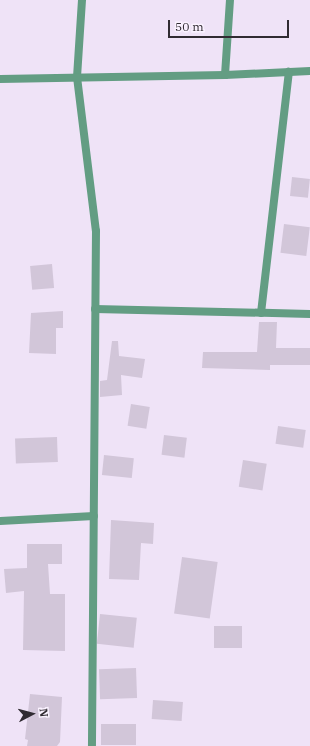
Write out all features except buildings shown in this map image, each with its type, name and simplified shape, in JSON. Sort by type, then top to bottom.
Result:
[{"type":"street","points":[[82,0],[77,77],[96,231],[92,746]]},
{"type":"street","points":[[225,76],[230,0]]},
{"type":"street","points":[[0,79],[225,76],[310,71]]},
{"type":"street","points":[[261,313],[289,72]]},
{"type":"street","points":[[95,309],[310,314]]},
{"type":"street","points":[[0,521],[94,516]]}]
